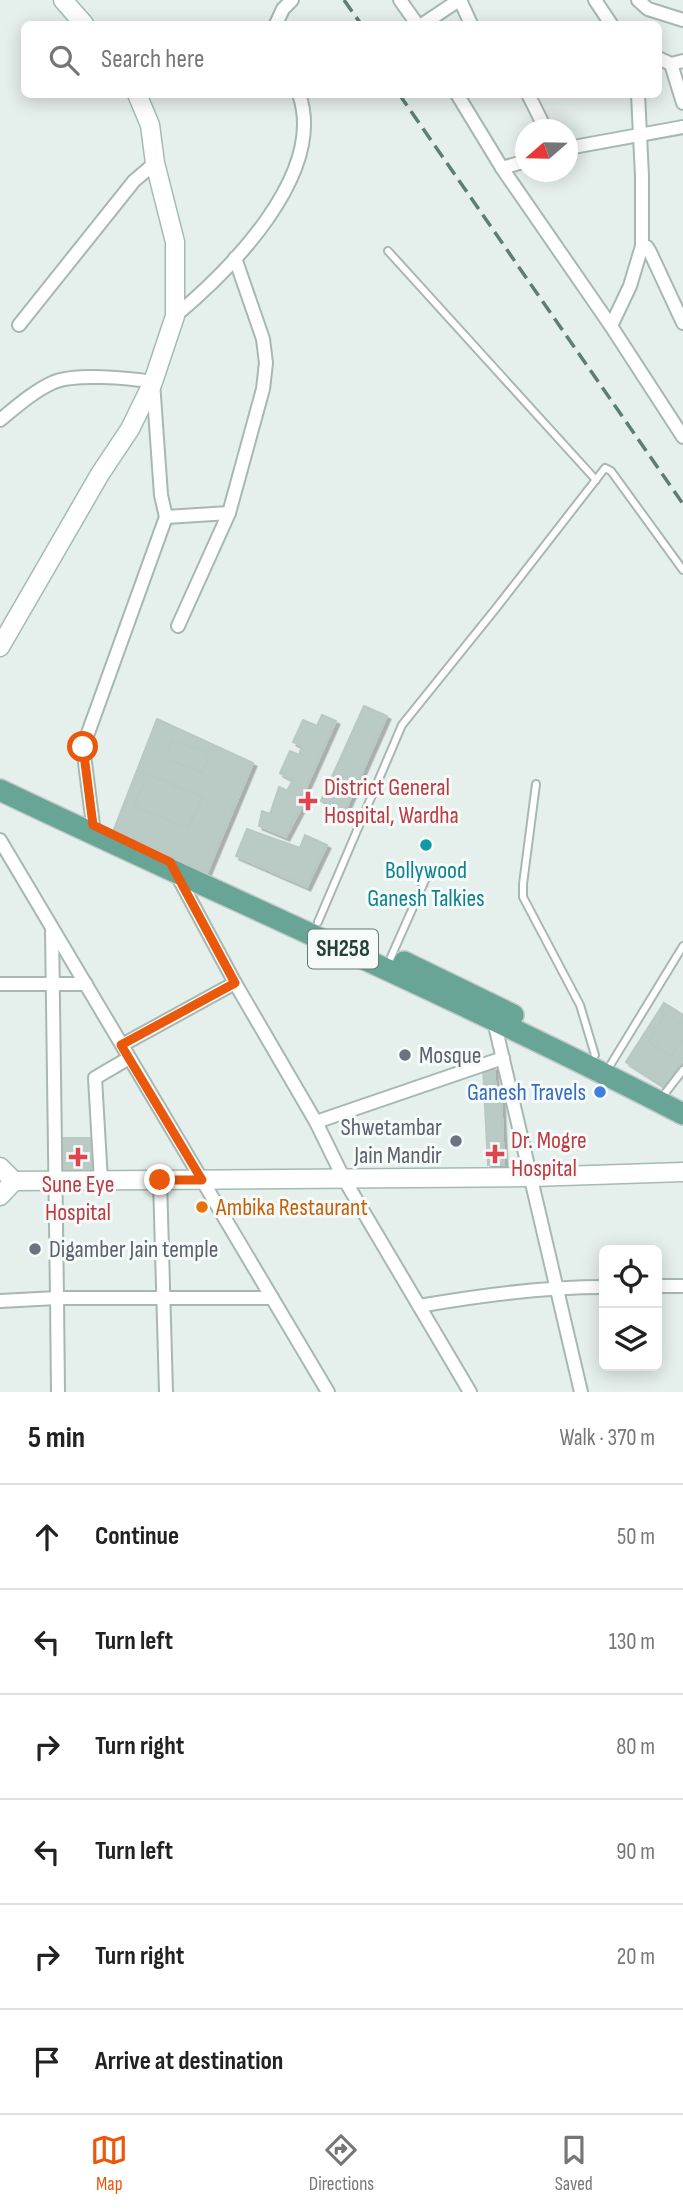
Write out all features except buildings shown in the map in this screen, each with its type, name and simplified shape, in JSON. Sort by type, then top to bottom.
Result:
[{"type":"main road","name":"SH258","points":[[0,780],[173,868],[318,922],[674,1097]]},
{"type":"main road","name":"SH258","points":[[0,790],[173,868],[607,1074],[683,1114]]},
{"type":"street","points":[[63,0],[81,21]]},
{"type":"street","points":[[277,21],[283,9],[292,0]]},
{"type":"street","points":[[400,0],[415,21]]},
{"type":"street","points":[[428,21],[460,0],[470,21]]},
{"type":"street","points":[[595,0],[609,21]]},
{"type":"street","points":[[638,0],[648,9],[683,20]]},
{"type":"street","points":[[671,61],[683,103]]},
{"type":"street","points":[[0,647],[100,474],[130,429],[153,382],[174,316],[176,242],[155,163],[150,125],[139,98]]},
{"type":"street","points":[[174,316],[197,298],[235,258],[278,204],[289,182],[304,135],[305,121],[300,98]]},
{"type":"street","points":[[459,98],[502,168],[611,326],[683,437]]},
{"type":"street","points":[[530,98],[540,119]]},
{"type":"street","points":[[611,326],[630,286],[642,246],[638,98]]},
{"type":"street","points":[[578,146],[683,127]]},
{"type":"street","points":[[19,325],[134,181],[155,163]]},
{"type":"street","points":[[502,168],[515,164]]},
{"type":"street","points":[[642,246],[647,247],[650,252],[683,323]]},
{"type":"street","points":[[178,626],[229,513],[263,389],[266,363],[263,339],[235,258]]},
{"type":"street","points":[[0,420],[41,389],[58,380],[120,377],[153,382]]},
{"type":"street","points":[[93,825],[83,747],[166,517],[161,495],[153,382]]},
{"type":"street","points":[[166,517],[229,513]]},
{"type":"street","points":[[0,840],[328,1392]]},
{"type":"street","points":[[173,868],[235,983],[316,1122],[344,1178],[470,1392]]},
{"type":"street","points":[[52,928],[58,1392]]},
{"type":"street","points":[[121,1045],[235,983]]},
{"type":"street","points":[[0,984],[86,985]]},
{"type":"street","points":[[494,1021],[581,1392]]},
{"type":"street","points":[[101,1181],[95,1078],[129,1058]]},
{"type":"street","points":[[316,1122],[503,1058]]},
{"type":"street","points":[[0,1167],[14,1181],[532,1177],[683,1172]]},
{"type":"street","points":[[160,1180],[166,1392]]},
{"type":"street","points":[[0,1196],[14,1181]]},
{"type":"street","points":[[662,1286],[683,1286]]},
{"type":"street","points":[[419,1306],[555,1287],[599,1287]]},
{"type":"street","points":[[0,1301],[57,1298],[272,1298]]},
{"type":"lane","points":[[388,251],[596,480]]},
{"type":"lane","points":[[318,922],[402,725],[605,468],[611,471],[683,570]]},
{"type":"lane","points":[[536,784],[523,898],[580,1005],[603,1060]]},
{"type":"lane","points":[[391,957],[426,878]]},
{"type":"lane","points":[[603,1060],[683,946]]},
{"type":"lane","points":[[674,1097],[683,1070]]},
{"type":"railway","points":[[344,0],[359,21]]},
{"type":"railway","points":[[402,98],[683,504]]},
{"type":"place","name":"District General Hospital, Wardha","points":[[308,801]]},
{"type":"place","name":"Bollywood Ganesh Talkies","points":[[426,845]]},
{"type":"place","name":"Mosque","points":[[405,1055]]},
{"type":"place","name":"Ganesh Travels","points":[[600,1092]]},
{"type":"place","name":"Shwetambar Jain Mandir","points":[[456,1141]]},
{"type":"place","name":"Dr. Mogre Hospital","points":[[495,1154]]},
{"type":"place","name":"Sune Eye Hospital","points":[[78,1157]]},
{"type":"place","name":"Ambika Restaurant","points":[[202,1207]]},
{"type":"place","name":"Digamber Jain temple","points":[[35,1249]]},
{"type":"route","points":[[83,747],[93,825],[170,862],[235,983],[121,1045],[202,1180],[160,1180]]}]
